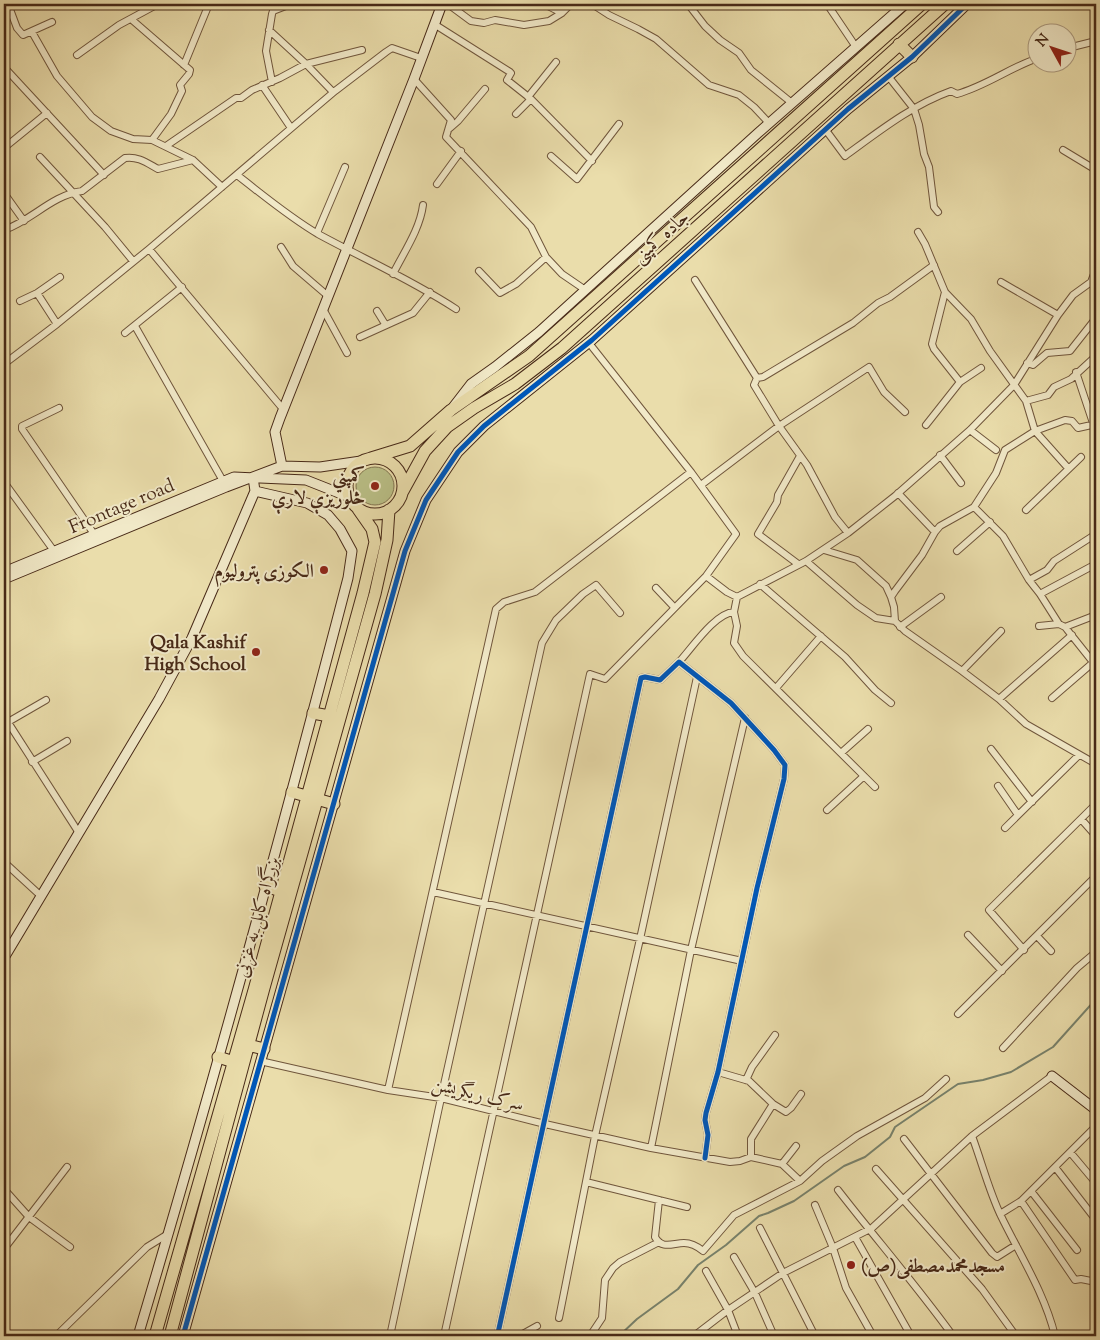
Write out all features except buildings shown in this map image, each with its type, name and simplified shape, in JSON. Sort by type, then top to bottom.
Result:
[{"type":"highway","name":"جاده کمپنی","points":[[366,460],[410,446],[452,410],[529,356],[922,4]]},
{"type":"highway","name":"جاده کمپنی","points":[[403,491],[425,451],[447,427],[522,378],[562,348],[945,4]]},
{"type":"highway","points":[[899,44],[912,57]]},
{"type":"highway","points":[[384,459],[395,466],[402,478],[403,491],[395,505],[389,510],[374,514],[358,509],[349,497],[347,485],[350,474],[366,460],[384,459]]},
{"type":"highway","name":"بزرگراه کابل به غزنی","points":[[170,1336],[248,1046],[248,1029],[281,891],[313,798],[329,716],[375,542],[372,530],[358,509]]},
{"type":"highway","name":"بزرگراه کابل به غزنی","points":[[155,1336],[234,1062],[248,1029],[313,798],[375,594],[387,540],[389,510]]},
{"type":"highway","points":[[313,713],[329,716]]},
{"type":"highway","points":[[292,792],[334,804]]},
{"type":"highway","points":[[265,886],[281,891]]},
{"type":"highway","points":[[248,1046],[264,1049]]},
{"type":"highway","points":[[218,1057],[234,1062]]},
{"type":"street","points":[[8,4],[20,33],[24,35],[52,22]]},
{"type":"street","points":[[77,55],[131,19],[158,4]]},
{"type":"street","points":[[184,65],[209,4]]},
{"type":"street","points":[[272,82],[266,51],[273,11],[291,4]]},
{"type":"street","points":[[282,466],[275,432],[442,4]]},
{"type":"street","points":[[448,4],[471,21],[484,23],[496,20],[524,25],[549,21],[562,13],[571,4]]},
{"type":"street","points":[[544,4],[562,13]]},
{"type":"street","points":[[592,4],[656,39],[709,85],[739,96],[754,107],[769,123]]},
{"type":"street","points":[[688,4],[720,40],[739,53],[751,70],[792,104]]},
{"type":"street","points":[[827,4],[856,47]]},
{"type":"street","points":[[452,410],[471,384],[539,332],[584,289],[769,123],[905,4]]},
{"type":"street","points":[[183,1336],[404,552],[426,500],[458,452],[484,426],[589,342],[826,129],[912,57],[967,4]]},
{"type":"street","points":[[131,19],[190,70],[189,74],[180,84],[182,91],[171,114],[152,140]]},
{"type":"street","points":[[434,24],[510,72],[507,80],[529,98],[592,161]]},
{"type":"street","points":[[269,30],[333,92]]},
{"type":"street","points":[[32,32],[57,76],[92,117],[110,131],[133,139],[152,140],[193,160],[222,188]]},
{"type":"street","points":[[1078,46],[1096,41]]},
{"type":"street","points":[[4,364],[57,324],[149,249],[333,92],[392,48],[421,58]]},
{"type":"street","points":[[166,146],[236,98],[241,98],[306,64],[362,50]]},
{"type":"street","points":[[826,129],[845,156],[914,110],[951,91],[957,94],[973,90],[1028,61]]},
{"type":"street","points":[[516,114],[556,62]]},
{"type":"street","points":[[4,67],[104,175]]},
{"type":"street","points":[[888,76],[914,110],[919,125],[924,154],[929,167],[933,202],[938,212]]},
{"type":"street","points":[[414,79],[451,120],[446,136],[531,227],[546,257],[562,274],[584,289]]},
{"type":"street","points":[[262,86],[291,128]]},
{"type":"street","points":[[449,129],[485,89]]},
{"type":"street","points":[[4,148],[47,112]]},
{"type":"street","points":[[551,156],[576,179],[592,161],[619,124]]},
{"type":"street","points":[[1063,150],[1096,170]]},
{"type":"street","points":[[437,184],[461,151]]},
{"type":"street","points":[[40,157],[133,261]]},
{"type":"street","points":[[4,230],[24,221],[41,209],[73,192],[82,192],[125,158],[132,157],[144,160],[158,169],[193,160]]},
{"type":"street","points":[[318,233],[345,167]]},
{"type":"street","points":[[237,175],[293,219],[393,274],[430,292],[456,309]]},
{"type":"street","points":[[4,193],[24,221]]},
{"type":"street","points":[[393,274],[417,226],[423,205]]},
{"type":"street","points":[[918,232],[945,292],[971,319],[990,351],[1026,401],[1035,431],[1068,468]]},
{"type":"street","points":[[281,247],[293,266],[328,296]]},
{"type":"street","points":[[149,249],[283,409]]},
{"type":"street","points":[[479,271],[500,293],[516,284],[546,257]]},
{"type":"street","points":[[757,378],[763,377],[853,323],[878,303],[890,297],[934,265]]},
{"type":"street","points":[[875,787],[743,656],[734,643],[737,626],[734,612],[737,597],[824,550],[898,493],[970,430],[1014,385],[1058,315],[1073,295],[1091,282],[1096,269]]},
{"type":"street","points":[[20,301],[37,293],[60,277]]},
{"type":"street","points":[[695,280],[757,378]]},
{"type":"street","points":[[1001,282],[1058,315]]},
{"type":"street","points":[[125,333],[182,287]]},
{"type":"street","points":[[360,338],[385,324],[413,313],[430,292]]},
{"type":"street","points":[[945,292],[932,344],[960,382]]},
{"type":"street","points":[[37,293],[57,324]]},
{"type":"street","points":[[322,309],[348,353]]},
{"type":"street","points":[[377,310],[385,324]]},
{"type":"street","points":[[1027,363],[1033,365],[1047,353],[1070,351],[1096,318]]},
{"type":"street","points":[[135,326],[223,481]]},
{"type":"street","points":[[444,1336],[590,674],[605,679],[706,576],[736,534],[701,485],[589,342]]},
{"type":"street","points":[[1026,401],[1048,394],[1054,387],[1070,379],[1096,356]]},
{"type":"street","points":[[701,485],[779,426],[869,367],[884,392],[904,412]]},
{"type":"street","points":[[926,424],[960,382],[981,368]]},
{"type":"street","points":[[892,597],[940,526],[958,514],[974,507],[996,473],[1005,450],[1035,431],[1065,420],[1072,421],[1078,428],[1095,425],[1076,372]]},
{"type":"street","points":[[757,378],[754,385],[822,491],[834,517],[848,532]]},
{"type":"street","points":[[60,408],[22,426],[22,430],[94,534]]},
{"type":"street","points":[[970,430],[996,450]]},
{"type":"street","points":[[940,455],[961,483]]},
{"type":"street","points":[[798,564],[758,534],[777,502],[778,495],[800,456]]},
{"type":"street","points":[[1026,510],[1081,457]]},
{"type":"street","points":[[4,579],[282,466],[320,467],[366,460]]},
{"type":"street","points":[[388,1090],[496,608],[504,602],[534,592],[691,472]]},
{"type":"street","name":"Frontage road","points":[[4,572],[223,481],[234,477],[253,477]]},
{"type":"street","points":[[253,477],[306,480],[349,497]]},
{"type":"street","points":[[4,958],[159,699],[192,638],[255,491],[253,477]]},
{"type":"street","points":[[4,482],[54,551]]},
{"type":"street","points":[[138,1336],[292,792],[348,578],[352,551],[340,529],[328,515],[307,503],[255,491]]},
{"type":"street","points":[[898,493],[935,532]]},
{"type":"street","points":[[974,507],[1003,536],[1029,580],[1062,626],[1095,663],[1052,698]]},
{"type":"street","points":[[957,551],[990,522]]},
{"type":"street","points":[[1029,580],[1047,570],[1054,561],[1096,534]]},
{"type":"street","points":[[824,550],[857,560],[886,586],[892,597],[895,621],[900,627],[999,699],[1026,724],[1096,764]]},
{"type":"street","points":[[806,561],[857,605],[876,618],[895,621]]},
{"type":"street","points":[[1040,594],[1096,564]]},
{"type":"street","points":[[706,576],[737,597]]},
{"type":"street","points":[[760,584],[845,657],[875,690],[891,703]]},
{"type":"street","points":[[390,1336],[542,643],[556,620],[583,594],[596,585],[620,613]]},
{"type":"street","points":[[656,588],[674,607]]},
{"type":"street","points":[[900,627],[941,597]]},
{"type":"street","points":[[498,1332],[588,928],[641,678],[660,680],[680,662],[717,619],[727,612],[734,612]]},
{"type":"street","points":[[1039,626],[1062,626],[1096,615]]},
{"type":"street","points":[[962,671],[1001,631]]},
{"type":"street","points":[[999,699],[1072,635]]},
{"type":"street","points":[[776,688],[821,636]]},
{"type":"street","points":[[680,662],[731,703],[785,764],[784,779],[757,888],[718,1072],[706,1113],[705,1120],[708,1135],[705,1158]]},
{"type":"street","points":[[559,1318],[595,1136],[697,677]]},
{"type":"street","points":[[46,700],[6,719],[79,833]]},
{"type":"street","points":[[651,1148],[691,950],[745,718]]},
{"type":"street","points":[[842,753],[868,729]]},
{"type":"street","points":[[32,762],[67,741]]},
{"type":"street","points":[[991,749],[1032,802]]},
{"type":"street","points":[[1005,828],[1080,755]]},
{"type":"street","points":[[827,810],[864,776]]},
{"type":"street","points":[[998,786],[1018,815]]},
{"type":"street","points":[[1024,950],[989,910],[1096,804]]},
{"type":"street","points":[[1081,819],[1096,836]]},
{"type":"street","points":[[4,862],[41,896]]},
{"type":"street","points":[[958,1014],[1096,876]]},
{"type":"street","points":[[433,892],[640,940],[742,961]]},
{"type":"street","points":[[968,935],[1002,971]]},
{"type":"street","points":[[1037,936],[1051,951]]},
{"type":"street","points":[[1003,1048],[1078,968],[1096,952]]},
{"type":"street","points":[[746,1080],[753,1065],[775,1035]]},
{"type":"street","name":"سرک ریگریشن","points":[[260,1061],[388,1090],[441,1098],[651,1148],[730,1162],[751,1157],[782,1164]]},
{"type":"street","points":[[718,1072],[746,1080],[772,1104],[786,1112],[801,1094]]},
{"type":"street","points":[[694,1336],[703,1333],[728,1310],[783,1273],[869,1230],[972,1136],[1052,1076],[1096,1110]]},
{"type":"street","points":[[659,1200],[655,1237],[659,1242],[666,1246],[685,1243],[696,1245],[703,1251],[734,1215],[800,1181],[822,1161],[857,1136],[925,1098],[946,1079]]},
{"type":"street","points":[[751,1157],[750,1139],[772,1104]]},
{"type":"street","points":[[1000,1214],[1021,1201],[1096,1126]]},
{"type":"street","points":[[972,1136],[1000,1214],[1032,1277],[1055,1336]]},
{"type":"street","points":[[904,1140],[997,1257],[1016,1245]]},
{"type":"street","points":[[796,1146],[782,1164],[800,1181]]},
{"type":"street","points":[[1070,1152],[1096,1183]]},
{"type":"street","points":[[4,1249],[67,1167]]},
{"type":"street","points":[[1055,1167],[1096,1220]]},
{"type":"street","points":[[876,1169],[982,1289],[1016,1336]]},
{"type":"street","points":[[586,1182],[687,1207]]},
{"type":"street","points":[[4,1189],[29,1216],[70,1247]]},
{"type":"street","points":[[838,1190],[932,1307],[952,1336]]},
{"type":"street","points":[[1031,1191],[1077,1250]]},
{"type":"street","points":[[1021,1201],[1075,1280],[1081,1279],[1096,1282]]},
{"type":"street","points":[[815,1205],[846,1288],[873,1336]]},
{"type":"street","points":[[760,1228],[816,1336]]},
{"type":"street","points":[[56,1336],[147,1246],[168,1234]]},
{"type":"street","points":[[855,1237],[911,1336]]},
{"type":"street","points":[[590,1336],[602,1318],[605,1280],[613,1268],[620,1262],[659,1242]]},
{"type":"street","points":[[734,1256],[755,1293],[774,1336]]},
{"type":"street","points":[[706,1271],[728,1310],[738,1336]]},
{"type":"street","points":[[519,1336],[537,1326]]},
{"type":"green space","points":[[375,467],[382,468],[388,473],[393,479],[393,493],[388,499],[382,504],[375,505],[368,504],[362,499],[357,493],[356,486],[357,479],[362,473],[368,468]]},
{"type":"waterway","points":[[619,1336],[637,1319],[678,1289],[698,1265],[726,1245],[759,1216],[794,1201],[844,1166],[865,1157],[890,1137],[895,1127],[958,1084],[983,1080],[1011,1072],[1053,1047],[1096,999]]},
{"type":"cycle path","points":[[183,1336],[405,551],[426,500],[458,452],[484,426],[592,340],[848,109],[912,57],[967,4]]},
{"type":"cycle path","points":[[498,1333],[641,678],[660,680],[679,662],[731,703],[774,750],[785,765],[784,779],[757,888],[718,1072],[706,1113],[705,1120],[708,1135],[705,1158]]},
{"type":"place","name":"کمپني څلوريزې لارې","points":[[375,486]]},
{"type":"place","name":"الکوزی پترولیوم","points":[[324,570]]},
{"type":"place","name":"Qala Kashif High School","points":[[256,652]]},
{"type":"place","name":"مسجدمحمدمصطفی(ص)","points":[[851,1265]]}]
